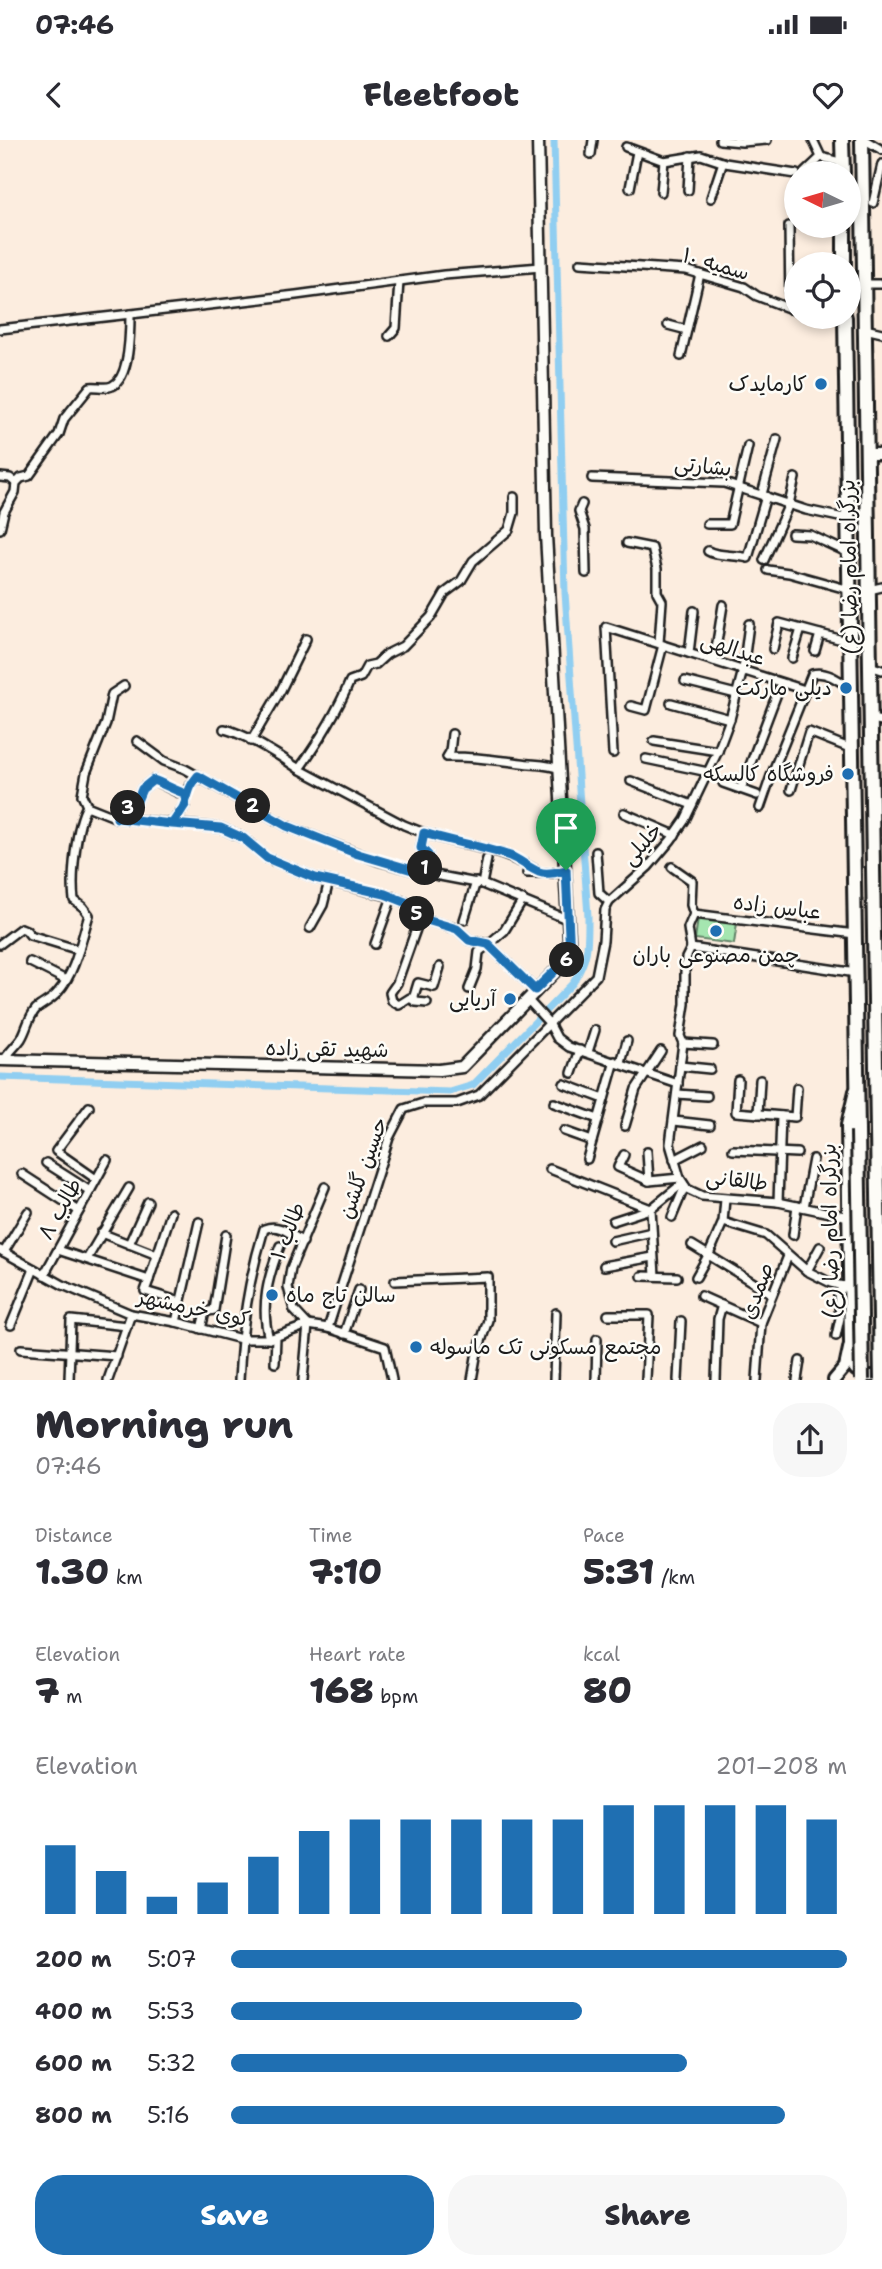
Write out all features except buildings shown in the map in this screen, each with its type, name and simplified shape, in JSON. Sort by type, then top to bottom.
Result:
[{"type":"highway","points":[[842,140],[843,161]]},
{"type":"highway","name":"بزرگراه امام رضا (ع)","points":[[863,140],[868,202],[864,284],[867,454],[875,588],[879,993],[877,1132],[881,1380]]},
{"type":"highway","name":"بزرگراه امام رضا (ع)","points":[[845,329],[850,642],[845,678],[851,689],[862,1380]]},
{"type":"main road","name":"شهید تقی زاده","points":[[2,1060],[439,1070],[462,1067],[570,956],[546,535],[538,140]]},
{"type":"main road","points":[[867,454],[882,454]]},
{"type":"main road","name":"بزرگراه امام رضا (ع)","points":[[878,1073],[882,1095]]},
{"type":"main road","name":"بزرگراه امام رضا (ع)","points":[[834,1380],[844,1370],[849,1351],[846,1285],[849,1217],[848,1122],[858,1078]]},
{"type":"main road","points":[[849,1351],[851,1363],[859,1373],[869,1377],[882,1374]]},
{"type":"street","points":[[591,155],[593,140]]},
{"type":"street","points":[[720,140],[767,140]]},
{"type":"street","points":[[813,140],[821,157],[829,161]]},
{"type":"street","points":[[863,140],[882,150]]},
{"type":"street","points":[[626,147],[664,161],[701,155],[723,162],[784,172]]},
{"type":"street","points":[[630,188],[637,152]]},
{"type":"street","points":[[688,190],[690,156]]},
{"type":"street","points":[[817,161],[821,157]]},
{"type":"street","points":[[661,192],[664,161]]},
{"type":"street","points":[[711,198],[723,162]]},
{"type":"street","points":[[882,164],[868,202],[882,205]]},
{"type":"street","name":"سمیه ۱۰","points":[[580,262],[686,270],[744,286],[757,296],[784,306]]},
{"type":"street","points":[[0,329],[318,293],[399,281],[541,267]]},
{"type":"street","points":[[681,356],[701,274]]},
{"type":"street","points":[[389,336],[396,328],[399,281]]},
{"type":"street","points":[[864,284],[882,284]]},
{"type":"street","points":[[0,529],[16,483],[29,476],[41,460],[82,394],[90,387],[109,388],[118,382],[125,368],[130,345],[130,314]]},
{"type":"street","points":[[668,325],[687,330]]},
{"type":"street","points":[[864,329],[882,333]]},
{"type":"street","points":[[708,551],[714,555],[736,554],[748,558],[777,439]]},
{"type":"street","points":[[707,524],[730,524],[748,446]]},
{"type":"street","points":[[0,477],[10,478],[16,483]]},
{"type":"street","name":"بشارتی","points":[[592,478],[724,483],[806,510],[848,517]]},
{"type":"street","points":[[764,560],[789,504],[795,478]]},
{"type":"street","points":[[299,769],[320,740],[350,681],[361,677],[368,666],[376,664],[387,654],[403,646],[431,617],[446,593],[461,581],[473,561],[509,530],[514,513],[514,497]]},
{"type":"street","points":[[582,504],[579,512],[585,529],[586,573]]},
{"type":"street","points":[[792,534],[810,535],[849,554]]},
{"type":"street","points":[[627,543],[652,548],[657,569],[657,592],[662,601],[661,644],[646,710],[631,706]]},
{"type":"street","points":[[768,570],[850,590]]},
{"type":"street","points":[[714,661],[723,605]]},
{"type":"street","points":[[690,653],[694,611]]},
{"type":"street","points":[[773,649],[779,623],[850,642]]},
{"type":"street","name":"خلیلی","points":[[609,902],[648,867],[675,835],[692,805],[730,719],[743,670],[749,624]]},
{"type":"street","name":"عبدالهی","points":[[613,753],[606,627],[805,690]]},
{"type":"street","points":[[792,658],[801,629]]},
{"type":"street","points":[[815,651],[820,634]]},
{"type":"street","points":[[251,741],[281,690],[306,639]]},
{"type":"street","points":[[760,808],[812,674],[818,672],[845,678]]},
{"type":"street","points":[[685,681],[736,694]]},
{"type":"street","points":[[741,789],[781,683]]},
{"type":"street","points":[[124,686],[112,694],[106,723],[86,773],[82,795],[87,806],[117,818],[221,828],[243,838],[267,858],[315,878],[410,904],[420,918],[457,929],[469,940],[488,944],[535,990]]},
{"type":"street","points":[[671,703],[730,719]]},
{"type":"street","points":[[224,729],[284,758],[299,769],[404,825],[444,839],[466,842],[510,856],[540,873]]},
{"type":"street","points":[[790,790],[809,732],[852,749]]},
{"type":"street","points":[[452,734],[447,757],[491,758],[523,764],[550,765],[560,769]]},
{"type":"street","points":[[137,741],[164,761],[221,788],[287,826],[358,854],[423,873],[479,883],[569,920]]},
{"type":"street","points":[[654,741],[718,751]]},
{"type":"street","points":[[646,759],[708,772]]},
{"type":"street","points":[[172,824],[185,805],[187,790],[198,776]]},
{"type":"street","points":[[117,818],[137,801],[142,789],[153,780],[187,794]]},
{"type":"street","points":[[631,781],[692,805]]},
{"type":"street","points":[[723,783],[757,795]]},
{"type":"street","points":[[2,1060],[20,1040],[37,1009],[58,992],[79,950],[89,915],[74,900],[72,885],[80,818],[87,806]]},
{"type":"street","points":[[624,813],[675,835]]},
{"type":"street","points":[[423,873],[428,855],[421,848],[424,833]]},
{"type":"street","points":[[549,1023],[596,976],[603,941],[605,910],[609,902],[599,893],[596,852]]},
{"type":"street","points":[[464,920],[486,859]]},
{"type":"street","name":"طالقانی","points":[[671,867],[692,881],[691,905],[694,914],[688,928],[691,948],[686,958],[685,1004],[680,1036],[683,1043],[670,1144],[683,1182],[702,1196],[778,1202],[849,1217]]},
{"type":"street","points":[[527,873],[556,873],[566,870]]},
{"type":"street","points":[[310,928],[323,905],[329,881]]},
{"type":"street","points":[[375,944],[392,897]]},
{"type":"street","points":[[469,989],[477,969],[479,952],[503,931],[523,901]]},
{"type":"street","name":"عباس زاده","points":[[694,914],[855,934]]},
{"type":"street","points":[[420,918],[397,983],[390,993],[392,1001],[399,1005],[410,998],[416,1002],[427,1003]]},
{"type":"street","points":[[0,944],[21,928],[30,936],[79,950]]},
{"type":"street","points":[[691,948],[856,973]]},
{"type":"street","points":[[30,962],[66,980]]},
{"type":"street","points":[[416,1002],[414,996],[418,983],[434,987],[440,968]]},
{"type":"street","points":[[527,999],[549,1023],[557,1038],[569,1047],[678,1084]]},
{"type":"street","name":"حسین گلشن","points":[[328,1328],[388,1138],[404,1109],[424,1103],[457,1103],[479,1095],[549,1023]]},
{"type":"street","points":[[588,1052],[595,1030]]},
{"type":"street","points":[[587,1159],[604,1099],[627,1041]]},
{"type":"street","points":[[683,1043],[713,1045]]},
{"type":"street","points":[[572,1073],[580,1050]]},
{"type":"street","points":[[625,1126],[636,1088],[660,1051]]},
{"type":"street","points":[[680,1066],[710,1069]]},
{"type":"street","points":[[738,1080],[736,1112],[795,1117],[797,1088]]},
{"type":"street","points":[[758,1114],[760,1080]]},
{"type":"street","points":[[564,1084],[604,1099]]},
{"type":"street","points":[[677,1094],[707,1096]]},
{"type":"street","points":[[554,1103],[598,1119]]},
{"type":"street","points":[[89,1107],[56,1151],[96,1179]]},
{"type":"street","points":[[778,1202],[781,1116]]},
{"type":"street","points":[[674,1121],[710,1125]]},
{"type":"street","points":[[564,1131],[592,1141]]},
{"type":"street","points":[[674,1160],[703,1145]]},
{"type":"street","points":[[733,1150],[797,1153]]},
{"type":"street","points":[[647,1152],[649,1181]]},
{"type":"street","points":[[624,1155],[618,1167],[649,1181],[683,1182]]},
{"type":"street","points":[[793,1235],[813,1159]]},
{"type":"street","name":"طالب ۸","points":[[44,1275],[107,1160]]},
{"type":"street","points":[[46,1163],[90,1191]]},
{"type":"street","points":[[550,1169],[651,1209]]},
{"type":"street","points":[[22,1174],[79,1211]]},
{"type":"street","points":[[613,1222],[651,1209],[683,1182]]},
{"type":"street","points":[[672,1217],[683,1182]]},
{"type":"street","name":"طالب ۱","points":[[308,1325],[294,1310],[288,1287],[291,1268],[325,1186]]},
{"type":"street","points":[[87,1259],[129,1188]]},
{"type":"street","points":[[696,1277],[723,1222],[724,1199]]},
{"type":"street","points":[[130,1244],[148,1202]]},
{"type":"street","points":[[651,1209],[655,1276]]},
{"type":"street","points":[[2,1251],[28,1212]]},
{"type":"street","points":[[172,1213],[145,1291],[181,1302]]},
{"type":"street","points":[[723,1222],[766,1235],[807,1270],[846,1285],[838,1295],[840,1318],[836,1336]]},
{"type":"street","points":[[176,1322],[200,1223]]},
{"type":"street","points":[[239,1380],[250,1277],[264,1229],[273,1226],[284,1229],[303,1242]]},
{"type":"street","points":[[612,1241],[652,1232]]},
{"type":"street","points":[[101,1233],[157,1255]]},
{"type":"street","points":[[201,1329],[205,1312],[214,1310],[226,1235]]},
{"type":"street","points":[[692,1245],[772,1294]]},
{"type":"street","points":[[275,1363],[265,1312],[266,1286],[279,1246]]},
{"type":"street","points":[[807,1270],[820,1247]]},
{"type":"street","points":[[58,1250],[149,1280]]},
{"type":"street","name":"کوی خرمشهر","points":[[2,1251],[44,1275],[131,1314],[242,1339],[272,1338],[308,1325],[328,1328],[385,1347],[392,1380]]},
{"type":"street","name":"صمدی","points":[[757,1380],[761,1323],[788,1256]]},
{"type":"street","points":[[604,1266],[653,1257]]},
{"type":"street","points":[[11,1325],[34,1269]]},
{"type":"street","points":[[642,1276],[677,1277]]},
{"type":"street","points":[[395,1280],[488,1277],[488,1320],[472,1380]]},
{"type":"street","points":[[344,1334],[359,1290]]},
{"type":"street","points":[[701,1296],[761,1323]]},
{"type":"street","points":[[716,1380],[718,1319],[722,1305]]},
{"type":"street","points":[[554,1380],[556,1313]]},
{"type":"street","points":[[108,1380],[131,1314]]},
{"type":"street","points":[[608,1315],[649,1315],[646,1380]]},
{"type":"street","points":[[69,1380],[71,1320],[127,1326]]},
{"type":"street","points":[[678,1380],[681,1321]]},
{"type":"street","points":[[303,1380],[308,1325]]},
{"type":"street","points":[[596,1380],[597,1339]]},
{"type":"street","points":[[21,1349],[117,1356]]},
{"type":"street","points":[[797,1380],[800,1361]]},
{"type":"green space","name":"چمن مصنوعی باران","points":[[698,918],[737,923],[734,944],[695,939]]},
{"type":"waterway","points":[[0,1077],[450,1092],[473,1085],[573,983],[586,951],[588,916],[565,593],[554,140]]},
{"type":"place","name":"کارمایدک","points":[[821,384]]},
{"type":"place","name":"دیلی مارکت","points":[[846,688]]},
{"type":"place","name":"فروشگاه کالسکه","points":[[848,774]]},
{"type":"place","name":"چمن مصنوعی باران","points":[[716,931]]},
{"type":"place","name":"آریایی","points":[[510,999]]},
{"type":"place","name":"سالن تاج ماه","points":[[272,1295]]},
{"type":"place","name":"مجتمع مسکونی تک ماسوله","points":[[416,1347]]},
{"type":"route","points":[[566,870],[540,873],[510,856],[466,842],[424,833],[421,848],[428,855],[423,873],[419,872],[378,861],[287,826],[198,776],[187,790],[187,794],[185,805],[172,824],[117,818],[137,801],[142,789],[153,780],[162,783],[177,792],[187,794],[185,805],[172,824],[221,828],[243,838],[267,858],[315,878],[385,894],[410,904],[420,918],[457,929],[469,940],[488,944],[535,990],[567,961],[572,949],[566,870]]}]
